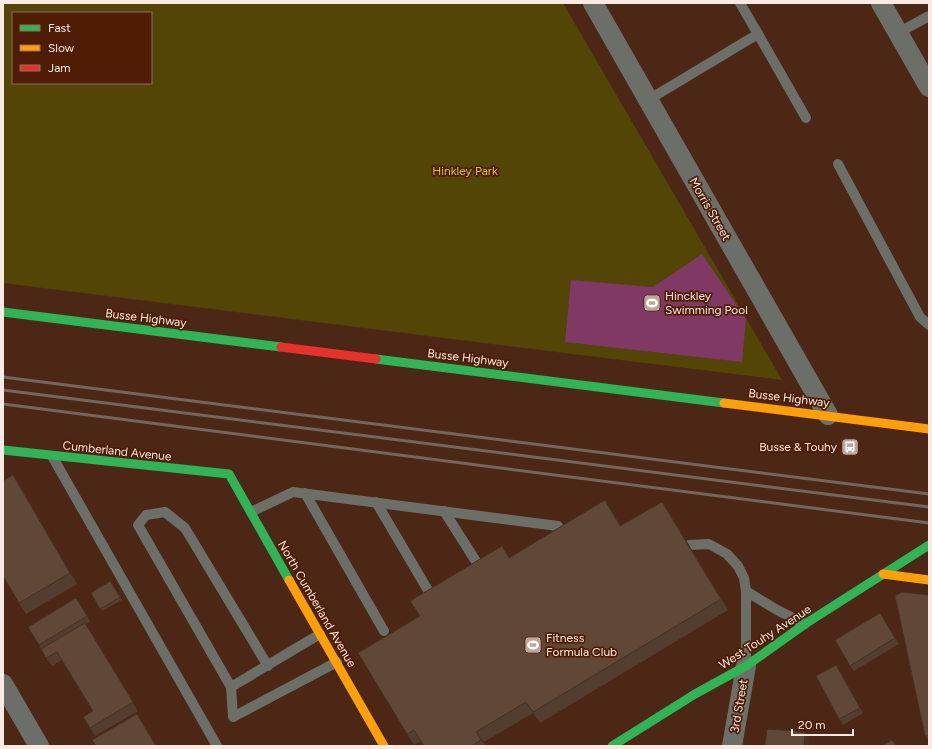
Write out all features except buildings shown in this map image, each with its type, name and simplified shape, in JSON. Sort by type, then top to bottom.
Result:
[{"type":"main road","name":"Busse Highway","points":[[3,312],[828,415],[929,429]]},
{"type":"main road","name":"Cumberland Avenue","points":[[3,450],[230,474]]},
{"type":"main road","name":"North Cumberland Avenue","points":[[230,474],[384,746]]},
{"type":"main road","name":"West Touhy Avenue","points":[[612,746],[695,694],[746,666],[805,624],[929,545]]},
{"type":"main road","points":[[883,574],[929,580]]},
{"type":"street","name":"Morris Street","points":[[593,3],[828,415]]},
{"type":"street","points":[[881,3],[929,87]]},
{"type":"street","name":"3rd Street","points":[[732,746],[746,666]]},
{"type":"street","points":[[3,684],[38,746]]},
{"type":"lane","points":[[740,3],[806,118]]},
{"type":"lane","points":[[898,33],[929,16]]},
{"type":"lane","points":[[648,100],[758,34]]},
{"type":"lane","points":[[838,164],[920,317],[929,325]]},
{"type":"lane","points":[[52,456],[217,746]]},
{"type":"lane","points":[[251,512],[293,492],[558,526]]},
{"type":"lane","points":[[305,493],[384,631]]},
{"type":"lane","points":[[376,502],[429,592]]},
{"type":"lane","points":[[444,511],[477,564]]},
{"type":"lane","points":[[268,666],[185,528],[165,512],[146,515],[138,525],[232,687],[233,717],[336,662]]},
{"type":"lane","points":[[689,545],[709,544],[727,554],[738,566],[744,578],[746,591],[746,666]]},
{"type":"lane","points":[[746,591],[777,610],[805,624]]},
{"type":"lane","points":[[232,687],[320,634]]},
{"type":"green space","name":"Hinkley Park","points":[[3,3],[563,3],[782,380],[3,283]]},
{"type":"shaded area","name":"Hinckley Swimming Pool","points":[[702,254],[746,319],[742,362],[565,342],[571,280],[653,287]]},
{"type":"railway","points":[[3,377],[929,494]]},
{"type":"railway","points":[[3,390],[929,507]]},
{"type":"railway","points":[[3,404],[929,523]]},
{"type":"traffic: fast","points":[[3,312],[281,347]]},
{"type":"traffic: fast","points":[[376,359],[724,403]]},
{"type":"traffic: fast","points":[[3,450],[229,474],[289,580]]},
{"type":"traffic: fast","points":[[612,746],[695,694],[746,666],[805,624],[929,545]]},
{"type":"traffic: slow","points":[[724,403],[929,429]]},
{"type":"traffic: slow","points":[[883,574],[929,580]]},
{"type":"traffic: slow","points":[[289,580],[384,746]]},
{"type":"traffic: jam","points":[[281,347],[376,359]]},
{"type":"place","name":"Hinckley Swimming Pool","points":[[652,303]]},
{"type":"place","name":"Busse & Touhy","points":[[850,447]]},
{"type":"place","name":"Fitness Formula Club","points":[[533,645]]}]
